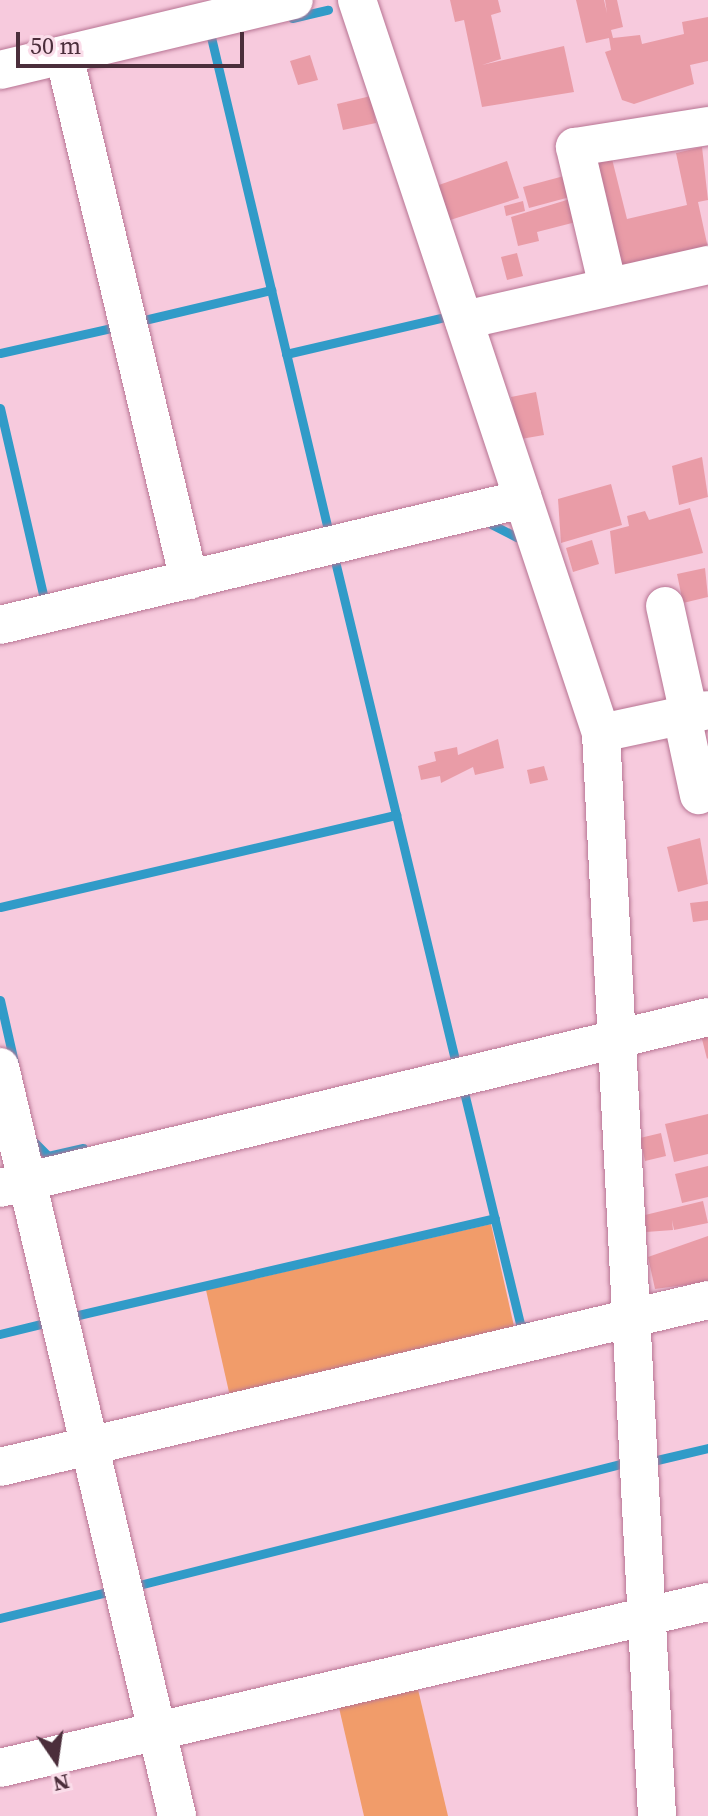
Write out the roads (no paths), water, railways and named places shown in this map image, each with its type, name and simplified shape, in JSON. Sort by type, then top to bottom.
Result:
[{"type":"street","points":[[0,70],[294,0]]},
{"type":"street","points":[[357,0],[601,733],[650,1616],[657,1816]]},
{"type":"street","points":[[64,55],[189,580]]},
{"type":"street","points":[[608,287],[575,147],[708,126]]},
{"type":"street","points":[[464,320],[708,265]]},
{"type":"street","points":[[0,625],[523,499]]},
{"type":"street","points":[[665,606],[693,713],[699,795]]},
{"type":"street","points":[[601,733],[693,713]]},
{"type":"street","points":[[13,1185],[618,1043],[708,1017]]},
{"type":"street","points":[[0,1067],[13,1185],[90,1446],[177,1816]]},
{"type":"street","points":[[0,1467],[708,1300]]},
{"type":"street","points":[[0,1768],[708,1602]]},
{"type":"waterway","points":[[292,18],[328,10]]},
{"type":"waterway","points":[[211,37],[329,534]]},
{"type":"waterway","points":[[140,321],[271,290]]},
{"type":"waterway","points":[[286,354],[449,316]]},
{"type":"waterway","points":[[0,353],[115,327]]},
{"type":"waterway","points":[[0,408],[44,599]]},
{"type":"waterway","points":[[491,524],[517,537]]},
{"type":"waterway","points":[[335,561],[456,1064]]},
{"type":"waterway","points":[[0,907],[396,815]]},
{"type":"waterway","points":[[0,1000],[14,1062]]},
{"type":"waterway","points":[[464,1092],[521,1327],[527,1326]]},
{"type":"waterway","points":[[31,1139],[48,1156],[83,1148]]},
{"type":"waterway","points":[[74,1316],[495,1218]]},
{"type":"waterway","points":[[0,1334],[49,1322]]},
{"type":"waterway","points":[[657,1460],[708,1448]]},
{"type":"waterway","points":[[139,1585],[624,1463]]},
{"type":"waterway","points":[[0,1618],[112,1591]]}]
